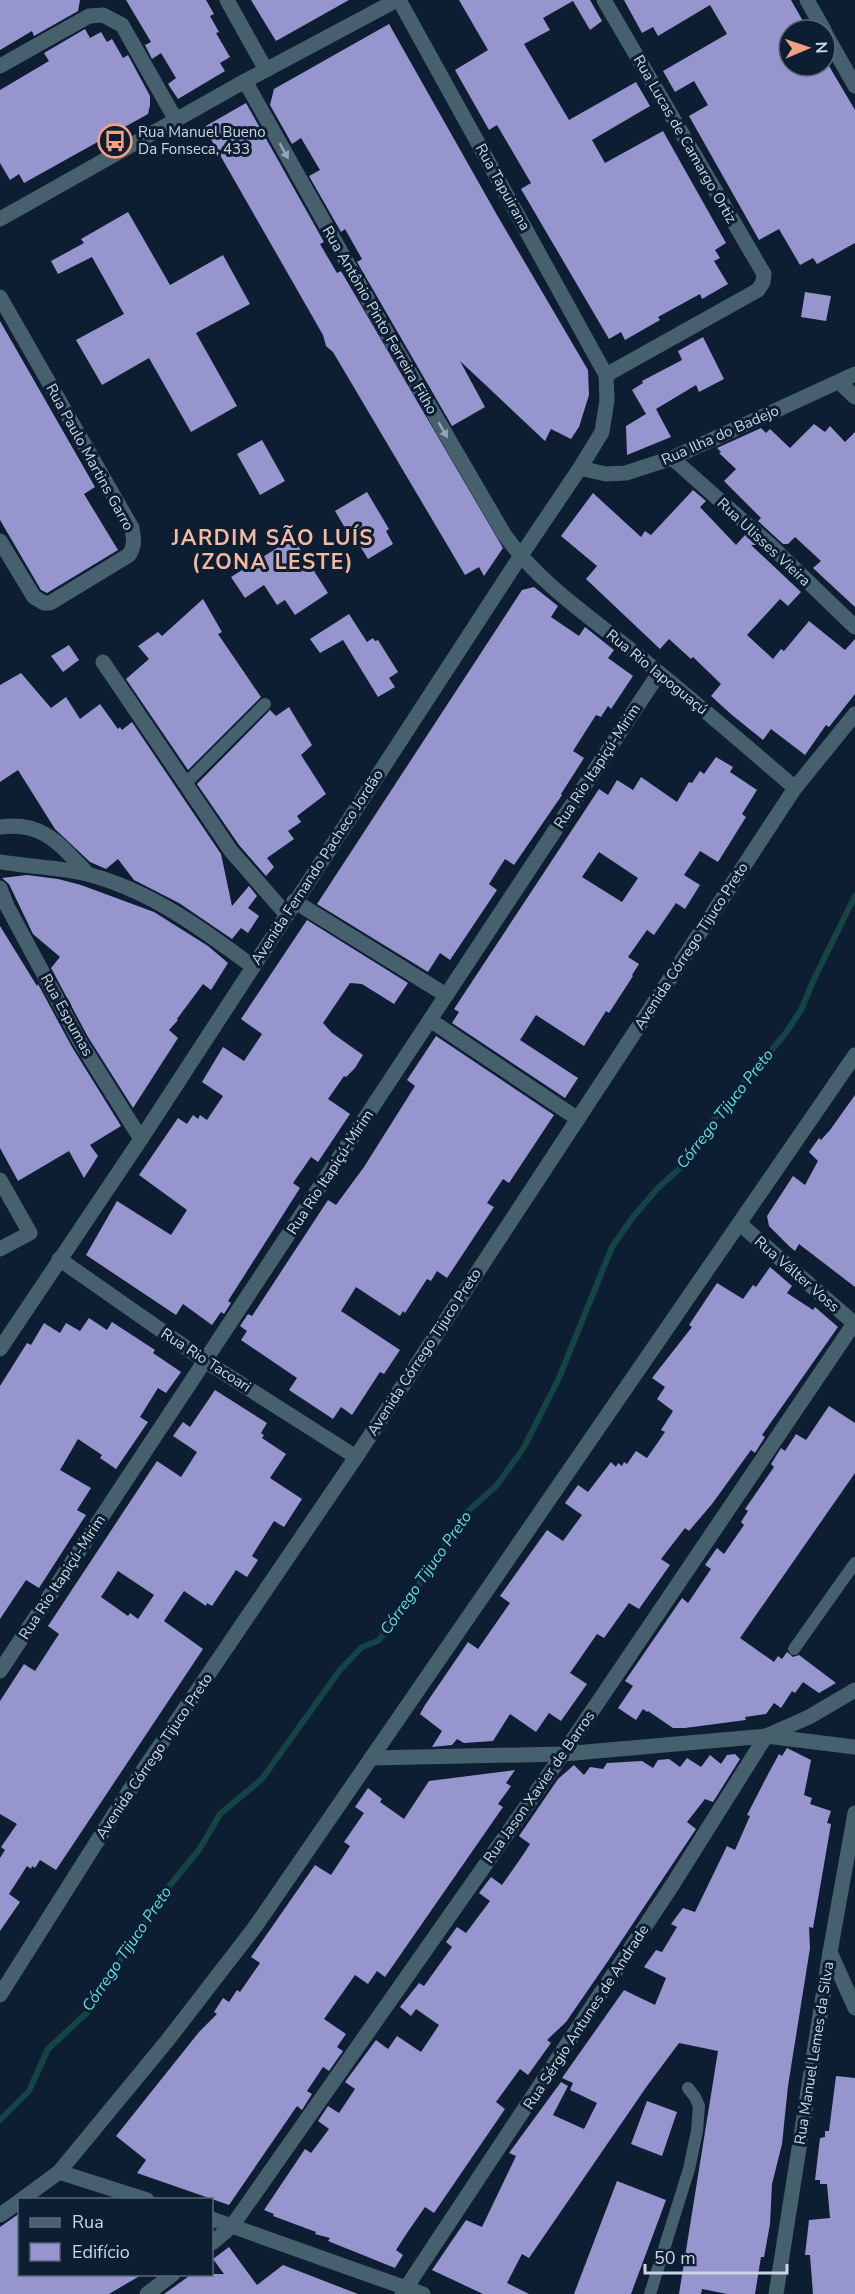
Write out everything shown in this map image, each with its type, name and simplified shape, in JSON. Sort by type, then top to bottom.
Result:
[{"type":"street","points":[[227,0],[266,70]]},
{"type":"street","points":[[0,219],[245,81],[398,0]]},
{"type":"street","name":"Rua Tapuirana","points":[[398,0],[606,375]]},
{"type":"street","name":"Rua Lucas de Camargo Ortiz","points":[[604,0],[762,270],[763,279],[758,291],[606,375]]},
{"type":"street","points":[[807,0],[817,18]]},
{"type":"street","points":[[0,66],[89,16],[103,15],[122,25],[176,120]]},
{"type":"street","points":[[837,54],[855,86]]},
{"type":"street","name":"Rua Antônio Pinto Ferreira Filho","points":[[245,81],[378,318],[504,534],[520,556]]},
{"type":"street","name":"Rua Paulo Martins Garro","points":[[0,297],[132,528],[134,538],[133,548],[129,555],[51,603],[44,603],[34,597],[0,541]]},
{"type":"street","name":"Rua Ilha do Badejo","points":[[580,468],[606,474],[626,472],[672,458],[855,374]]},
{"type":"street","name":"Avenida Fernando Pacheco Jordão","points":[[0,1349],[580,468],[602,432],[607,400],[606,375]]},
{"type":"street","points":[[839,382],[855,397]]},
{"type":"street","name":"Rua Ulisses Vieira","points":[[672,458],[768,543],[855,627]]},
{"type":"street","name":"Rua Rio Iapoguaçú","points":[[520,556],[547,583],[659,673],[795,788]]},
{"type":"street","points":[[103,662],[231,850],[290,907],[447,995]]},
{"type":"street","name":"Rua Rio Itapiçú-Mirim","points":[[0,1671],[659,673]]},
{"type":"street","name":"Avenida Córrego Tijuco Preto","points":[[0,1995],[127,1794],[356,1456],[795,788],[855,714]]},
{"type":"street","points":[[0,827],[29,826],[42,832],[88,874]]},
{"type":"street","points":[[0,862],[88,874],[132,890],[173,911],[252,966]]},
{"type":"street","name":"Rua Espumas","points":[[0,888],[80,1042],[141,1138]]},
{"type":"street","points":[[430,1020],[578,1119]]},
{"type":"street","points":[[23,2198],[59,2172],[167,2041],[248,1936],[855,1055]]},
{"type":"street","points":[[0,1180],[30,1233],[0,1249]]},
{"type":"street","name":"Rua Válter Voss","points":[[740,1224],[855,1323]]},
{"type":"street","name":"Rua Rio Tacoari","points":[[59,1259],[205,1361],[356,1456]]},
{"type":"street","name":"Rua Jason Xavier de Barros","points":[[213,2242],[232,2226],[562,1754],[855,1323]]},
{"type":"street","points":[[766,1736],[808,1717],[855,1690]]},
{"type":"street","points":[[371,1758],[562,1754],[766,1736],[855,1747]]},
{"type":"street","name":"Rua Sérgio Antunes de Andrade","points":[[405,2291],[673,1884],[766,1736]]},
{"type":"street","name":"Rua Manuel Lemes da Silva","points":[[776,2294],[830,1952],[848,1891],[855,1813]]},
{"type":"street","points":[[830,1952],[855,2008]]},
{"type":"street","points":[[59,2172],[144,2198]]},
{"type":"street","points":[[0,2215],[18,2202]]},
{"type":"street","points":[[213,2219],[405,2291],[423,2294]]},
{"type":"street","points":[[147,2294],[170,2276]]},
{"type":"lane","points":[[185,784],[265,704]]},
{"type":"lane","points":[[794,1649],[855,1563]]},
{"type":"lane","points":[[650,2294],[689,2169],[699,2106],[688,2088]]},
{"type":"building","points":[[0,0],[80,0],[78,11],[34,36],[32,31],[0,50]]},
{"type":"building","points":[[126,0],[206,0],[214,14],[210,16],[219,32],[216,33],[230,57],[220,63],[225,71],[178,99],[168,84],[176,78],[161,53],[152,59],[145,45],[151,42]]},
{"type":"building","points":[[251,0],[349,0],[276,41]]},
{"type":"building","points":[[459,0],[590,0],[602,21],[590,30],[573,1],[543,18],[550,30],[524,44],[569,120],[636,82],[650,106],[592,140],[605,163],[663,131],[726,243],[715,250],[720,258],[714,261],[728,284],[702,299],[700,294],[658,317],[660,320],[625,340],[621,332],[609,339],[521,189],[531,183],[497,125],[489,130],[455,70],[488,50]]},
{"type":"building","points":[[624,0],[791,0],[801,18],[777,18],[777,78],[836,78],[855,110],[855,243],[817,264],[813,258],[800,265],[779,229],[759,240],[689,116],[708,105],[694,81],[675,92],[663,71],[727,34],[710,5],[658,36],[653,27],[642,33]]},
{"type":"building","points":[[389,24],[588,370],[589,395],[579,427],[571,439],[551,429],[545,441],[460,361],[485,407],[452,426],[357,262],[362,259],[345,229],[341,232],[309,176],[320,170],[301,138],[292,144],[270,105],[274,89]]},
{"type":"building","points":[[85,29],[90,38],[101,32],[107,42],[112,39],[123,58],[128,55],[150,96],[148,114],[24,183],[19,174],[10,180],[0,163],[0,90],[49,61],[44,53]]},
{"type":"building","points":[[246,103],[324,242],[320,244],[337,273],[341,271],[503,548],[484,576],[479,567],[465,575],[333,352],[326,346],[323,335],[204,127]]},
{"type":"building","points":[[128,212],[170,285],[223,255],[250,304],[196,333],[237,406],[191,432],[149,358],[102,385],[76,340],[124,314],[92,257],[58,274],[51,261],[84,243],[81,239]]},
{"type":"building","points":[[805,292],[831,296],[826,321],[801,317]]},
{"type":"building","points":[[0,321],[95,487],[84,494],[118,550],[47,593],[41,590],[0,520]]},
{"type":"building","points":[[703,337],[724,379],[699,392],[696,385],[656,409],[671,437],[627,455],[626,426],[646,414],[632,390],[643,383],[642,381],[682,360],[678,351]]},
{"type":"building","points":[[814,424],[825,432],[830,426],[845,442],[855,432],[855,607],[813,568],[821,561],[795,537],[788,544],[783,544],[758,521],[761,518],[724,481],[736,469],[719,453],[721,452],[717,448],[761,428],[766,433],[770,429],[790,448]]},
{"type":"building","points":[[262,440],[285,481],[260,495],[237,454]]},
{"type":"building","points":[[693,490],[706,501],[700,507],[736,545],[745,535],[756,545],[751,545],[801,592],[788,606],[780,599],[747,635],[773,659],[781,649],[784,651],[809,621],[845,650],[855,639],[855,694],[829,727],[826,725],[805,755],[771,729],[763,740],[732,715],[711,696],[721,684],[693,657],[691,659],[669,639],[660,649],[586,579],[597,566],[561,536],[593,493],[641,537],[645,531],[651,535]]},
{"type":"building","points":[[367,492],[389,529],[386,531],[393,544],[368,559],[360,546],[357,548],[335,511]]},
{"type":"building","points":[[293,538],[328,593],[295,615],[285,600],[277,605],[264,585],[245,598],[231,577]]},
{"type":"building","points":[[534,587],[558,606],[551,617],[579,636],[585,627],[614,650],[608,658],[633,676],[611,709],[608,706],[601,717],[596,715],[573,751],[584,758],[562,795],[514,865],[505,859],[489,884],[497,890],[450,960],[440,953],[428,972],[317,904],[522,590]]},
{"type":"building","points":[[203,599],[222,632],[218,634],[261,697],[188,770],[126,679],[149,659],[138,646],[158,632],[162,636]]},
{"type":"building","points":[[349,614],[367,642],[373,638],[375,641],[378,640],[398,672],[389,678],[395,687],[378,697],[343,640],[320,653],[310,639]]},
{"type":"building","points":[[69,645],[79,660],[63,672],[51,656]]},
{"type":"building","points":[[21,673],[51,708],[66,697],[80,719],[100,704],[118,729],[120,727],[122,730],[132,722],[221,854],[232,906],[249,886],[257,896],[248,908],[259,916],[248,933],[241,928],[232,939],[179,903],[134,880],[118,859],[106,869],[90,862],[55,829],[18,770],[0,782],[0,685]]},
{"type":"building","points":[[289,707],[312,745],[301,755],[326,794],[297,816],[301,822],[288,831],[294,839],[267,858],[274,867],[266,876],[239,845],[197,784],[270,710],[276,716]]},
{"type":"building","points":[[716,757],[733,767],[730,772],[757,790],[742,814],[746,817],[718,862],[700,851],[684,875],[700,885],[685,909],[676,903],[654,935],[647,930],[628,957],[639,964],[633,976],[609,1013],[606,1011],[584,1046],[536,1015],[520,1040],[578,1078],[565,1098],[452,1023],[459,1012],[454,1009],[599,789],[608,795],[617,780],[633,790],[641,777],[677,802],[689,782],[692,783],[700,771],[704,774]],"holes":[[[599,852],[638,878],[622,902],[582,877]]]},
{"type":"building","points":[[27,875],[81,885],[154,912],[208,946],[228,963],[211,990],[203,984],[169,1030],[178,1038],[133,1108],[88,1037],[51,968],[60,957],[33,934],[9,884],[2,878]]},
{"type":"building","points":[[307,920],[408,983],[394,1004],[362,984],[350,983],[323,1023],[332,1033],[363,1055],[355,1068],[346,1077],[344,1076],[328,1099],[350,1114],[318,1162],[311,1157],[293,1183],[300,1188],[228,1301],[231,1303],[224,1314],[221,1312],[212,1325],[183,1304],[176,1315],[86,1255],[117,1201],[171,1235],[187,1210],[139,1175],[178,1118],[187,1124],[193,1115],[198,1119],[200,1115],[207,1120],[223,1096],[202,1082],[223,1047],[244,1061],[262,1034],[241,1019]]},
{"type":"building","points":[[0,926],[37,986],[38,984],[72,1047],[121,1126],[90,1145],[98,1156],[84,1178],[69,1151],[18,1181],[0,1148]]},
{"type":"building","points":[[436,1036],[554,1115],[509,1183],[503,1179],[487,1203],[494,1207],[447,1278],[437,1271],[431,1281],[427,1279],[405,1313],[403,1311],[400,1316],[356,1287],[341,1311],[400,1350],[384,1374],[380,1372],[352,1415],[341,1407],[333,1419],[289,1390],[297,1378],[241,1340],[247,1331],[240,1326],[248,1314],[252,1316],[328,1200],[336,1205],[364,1167],[415,1086],[407,1080]]},
{"type":"building","points":[[855,1095],[855,1287],[799,1244],[795,1251],[790,1247],[769,1226],[767,1216],[793,1176],[805,1185],[818,1161],[809,1152],[819,1138],[821,1140],[830,1130]]},
{"type":"building","points":[[770,1267],[792,1286],[787,1293],[813,1310],[815,1307],[838,1327],[762,1435],[765,1437],[755,1453],[751,1450],[712,1504],[689,1531],[685,1528],[661,1559],[670,1565],[639,1609],[629,1603],[604,1638],[597,1634],[570,1673],[587,1684],[561,1721],[549,1713],[536,1732],[510,1714],[493,1741],[464,1743],[457,1739],[452,1745],[432,1747],[442,1731],[420,1714],[425,1705],[468,1642],[478,1649],[510,1603],[500,1596],[547,1530],[563,1541],[582,1515],[565,1503],[578,1485],[588,1492],[611,1462],[616,1467],[618,1463],[622,1466],[624,1462],[627,1464],[636,1451],[647,1458],[665,1432],[661,1430],[673,1411],[657,1399],[665,1387],[652,1378],[692,1327],[689,1325],[717,1283],[743,1299],[753,1285],[756,1287]]},
{"type":"building","points":[[89,1318],[107,1330],[112,1322],[155,1350],[153,1353],[181,1372],[166,1393],[158,1388],[140,1417],[148,1422],[116,1469],[100,1458],[102,1455],[78,1439],[60,1470],[91,1488],[77,1510],[86,1515],[39,1588],[26,1580],[0,1619],[0,1386],[27,1343],[31,1345],[44,1323],[60,1333],[66,1323],[80,1331]]},
{"type":"building","points":[[215,1390],[267,1423],[261,1433],[264,1435],[262,1438],[286,1454],[270,1478],[302,1499],[284,1527],[274,1521],[252,1556],[258,1560],[247,1577],[236,1570],[212,1606],[207,1603],[206,1606],[184,1591],[164,1621],[203,1649],[56,1870],[40,1860],[35,1868],[32,1866],[31,1869],[27,1866],[9,1894],[20,1902],[0,1931],[0,1858],[5,1850],[1,1847],[17,1824],[0,1814],[0,1701],[24,1664],[35,1671],[59,1634],[48,1626],[157,1461],[181,1477],[197,1452],[173,1436],[183,1422],[190,1427]],"holes":[[[118,1571],[154,1595],[138,1619],[130,1613],[128,1616],[101,1597]]]},
{"type":"building","points":[[829,1406],[855,1423],[855,1473],[740,1638],[774,1662],[778,1656],[782,1659],[787,1652],[793,1657],[799,1655],[836,1683],[819,1693],[803,1682],[795,1693],[792,1691],[781,1708],[774,1703],[766,1714],[745,1717],[746,1720],[673,1728],[643,1709],[636,1720],[618,1708],[633,1686],[625,1681],[682,1598],[688,1603],[711,1569],[705,1565],[717,1548],[724,1554],[744,1525],[741,1522],[748,1511],[745,1509],[774,1467],[771,1464],[781,1448],[785,1451],[796,1434],[806,1440]]},
{"type":"building","points":[[787,1748],[811,1760],[804,1795],[812,1798],[810,1804],[831,1811],[827,1823],[831,1824],[813,1928],[809,1927],[810,1948],[788,2086],[782,2144],[772,2184],[770,2224],[764,2257],[761,2257],[755,2294],[727,2294],[702,2289],[701,2294],[679,2294],[718,2051],[679,2043],[529,2258],[522,2254],[507,2283],[529,2294],[483,2294],[432,2270],[466,2220],[482,2227],[516,2156],[509,2153],[561,2082],[568,2086],[553,2115],[584,2129],[597,2103],[570,2090],[573,2083],[562,2078],[624,1990],[655,2005],[666,1978],[644,1967],[656,1950],[662,1952],[677,1927],[671,1924],[683,1908],[695,1912],[727,1846],[735,1850],[750,1816],[747,1815],[779,1754],[782,1756]]},
{"type":"building","points":[[735,1754],[740,1759],[713,1802],[705,1799],[687,1822],[696,1829],[608,1961],[566,2022],[547,2040],[551,2043],[528,2075],[520,2069],[496,2102],[505,2109],[434,2213],[425,2207],[407,2233],[396,2250],[403,2255],[395,2268],[328,2241],[330,2238],[315,2234],[316,2232],[273,2216],[274,2214],[264,2210],[305,2149],[311,2153],[329,2129],[318,2121],[328,2106],[339,2113],[355,2089],[345,2082],[376,2040],[388,2049],[397,2036],[421,2052],[439,2025],[416,2009],[411,2016],[400,2007],[419,1983],[424,1986],[452,1947],[446,1942],[457,1927],[466,1933],[490,1901],[479,1893],[491,1877],[502,1885],[525,1852],[530,1844],[519,1836],[558,1779],[574,1765],[584,1775],[590,1767],[603,1769],[607,1763],[642,1761],[653,1768],[658,1760],[669,1759],[680,1767],[687,1758],[701,1767],[710,1755],[721,1764],[727,1755]]},
{"type":"building","points":[[515,1770],[506,1783],[511,1786],[498,1804],[503,1807],[385,1977],[377,1971],[368,1984],[355,1975],[324,2019],[346,2034],[337,2047],[343,2051],[329,2071],[323,2067],[307,2091],[312,2094],[302,2110],[297,2106],[229,2205],[137,2173],[146,2160],[116,2136],[199,2032],[217,2014],[214,2012],[223,1998],[229,2002],[237,1990],[240,1992],[260,1963],[251,1957],[315,1865],[331,1875],[350,1846],[344,1842],[364,1813],[355,1807],[368,1788],[382,1799],[380,1802],[404,1819],[429,1781]]},
{"type":"building","points":[[836,2076],[855,2078],[855,2294],[813,2294],[810,2255],[805,2255],[809,2220],[830,2218],[827,2184],[820,2184],[820,2180],[815,2180],[820,2138],[825,2137],[825,2131],[829,2131]]},
{"type":"building","points":[[647,2101],[677,2112],[662,2156],[631,2144]]},
{"type":"building","points":[[617,2181],[666,2200],[631,2294],[574,2294]]},
{"type":"building","points":[[18,2214],[18,2276],[140,2276],[109,2294],[0,2294],[0,2227]]},
{"type":"building","points":[[229,2247],[257,2285],[283,2265],[358,2294],[164,2294],[189,2276],[224,2274],[213,2259]]},
{"type":"waterway","name":"Córrego Tijuco Preto","points":[[0,2120],[29,2091],[48,2049],[91,2009],[101,1987],[132,1944],[162,1895],[199,1850],[220,1814],[262,1779],[340,1670],[362,1647],[378,1641],[405,1606],[465,1514],[496,1486],[523,1449],[559,1378],[612,1247],[633,1217],[658,1188],[690,1159],[705,1130],[785,1034],[801,1010],[855,896]]},
{"type":"place","name":"Rua Manuel Bueno Da Fonseca, 433","points":[[115,141]]},
{"type":"district","name":"JARDIM SÃO LUÍS (ZONA LESTE)","points":[[273,550]]}]
